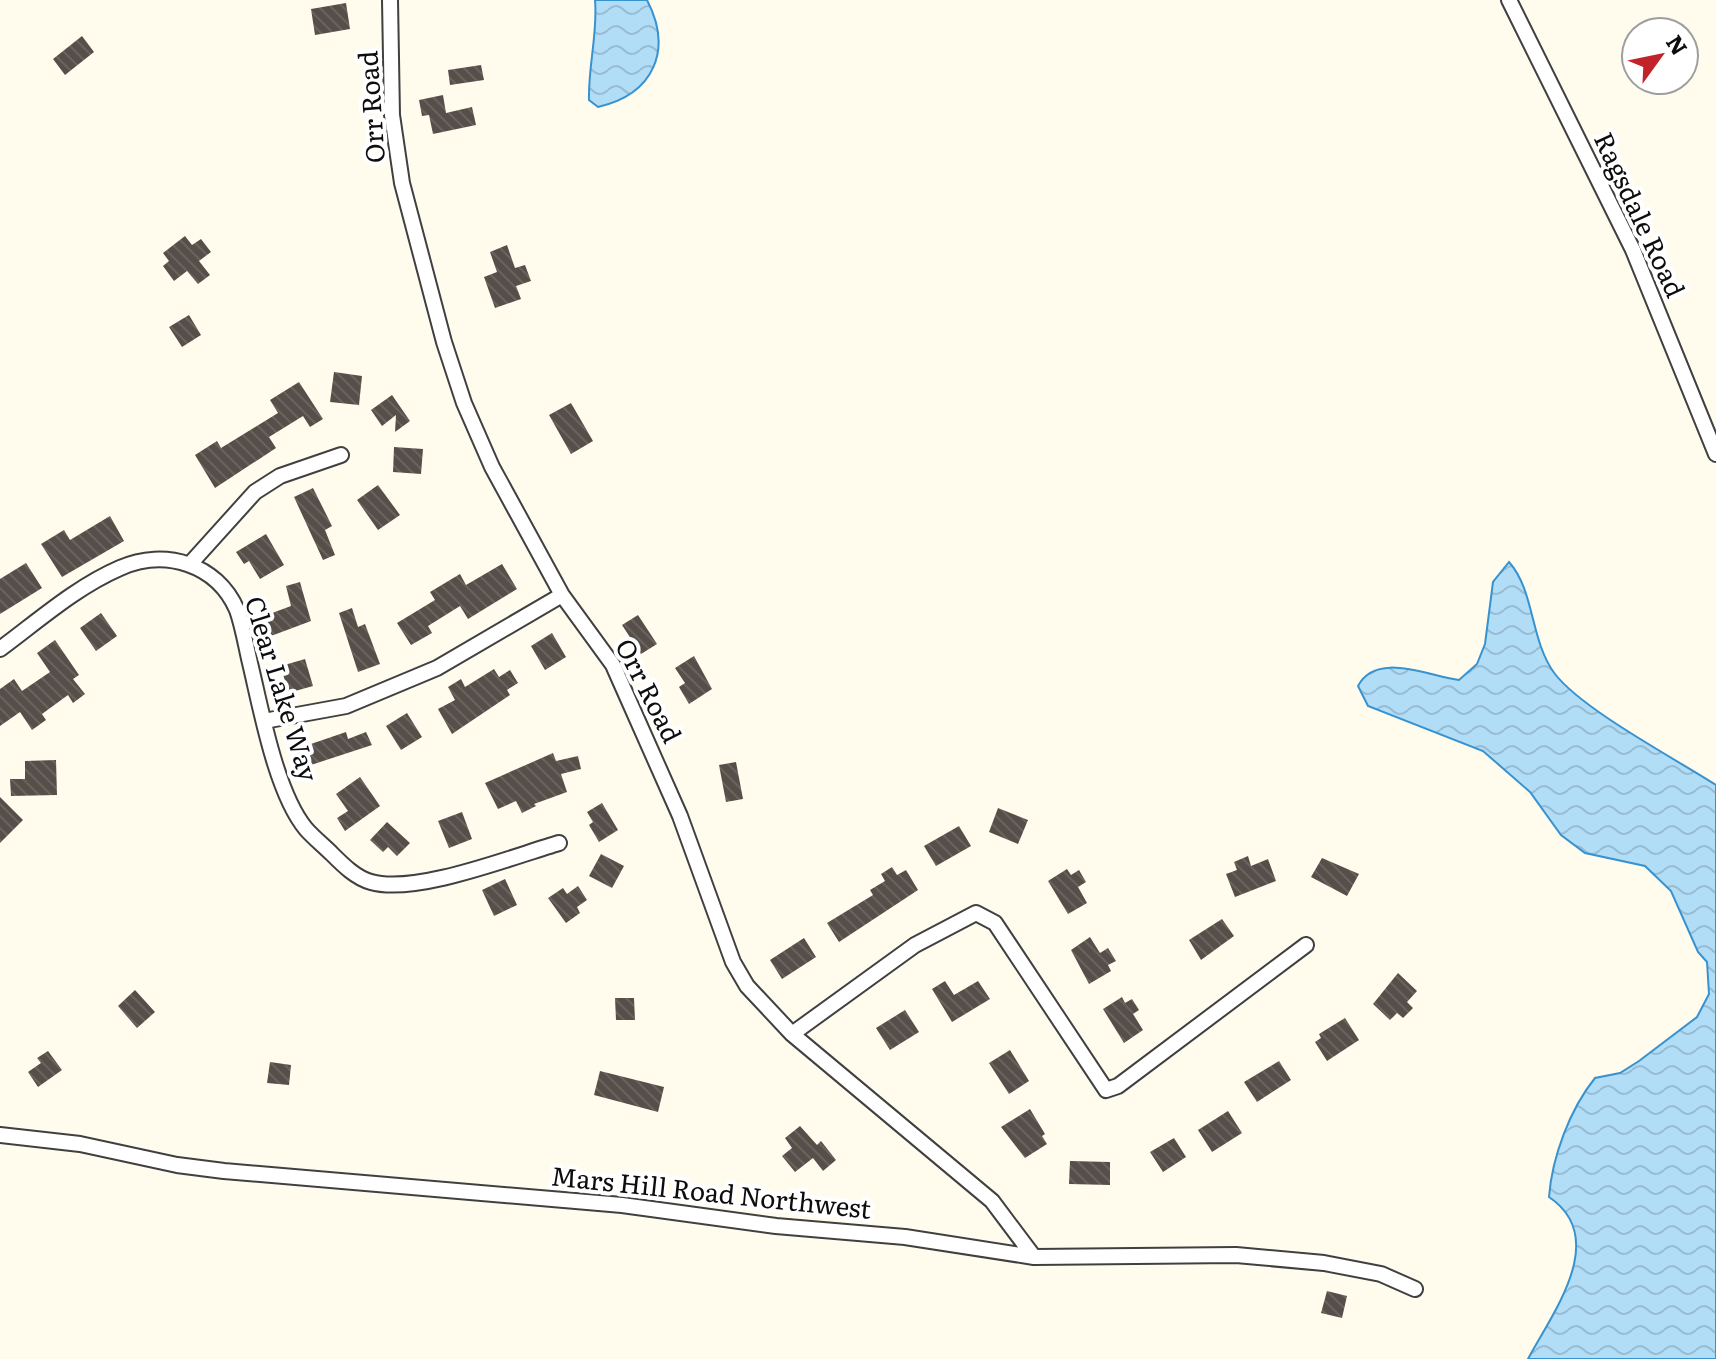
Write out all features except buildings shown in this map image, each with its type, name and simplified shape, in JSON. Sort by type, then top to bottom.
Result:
[{"type":"street","name":"Orr Road","points":[[390,0],[392,115],[402,183],[444,342],[464,403],[492,467],[562,595],[613,665],[680,816],[733,962],[747,986],[792,1034],[992,1201],[1034,1257]]},
{"type":"street","name":"Ragsdale Road","points":[[1509,0],[1633,250],[1716,454]]},
{"type":"street","points":[[0,649],[68,598],[122,566],[173,559],[190,564],[255,492],[280,476],[341,455]]},
{"type":"street","name":"Clear Lake Way","points":[[190,564],[204,569],[220,585],[237,610],[271,749],[305,828],[346,868],[371,882],[397,884],[433,880],[559,843]]},
{"type":"street","points":[[264,721],[346,706],[437,668],[562,595]]},
{"type":"street","points":[[792,1034],[915,945],[976,913],[995,923],[1106,1090],[1118,1086],[1306,945]]},
{"type":"street","name":"Mars Hill Road Northwest","points":[[0,1135],[80,1144],[209,1169],[622,1205],[776,1226],[905,1237],[1034,1257],[1236,1255],[1324,1263],[1381,1274],[1415,1289]]},
{"type":"water","points":[[595,0],[647,0],[658,36],[658,52],[645,81],[617,101],[598,107],[589,100]]},
{"type":"water","points":[[1509,562],[1524,587],[1541,647],[1555,674],[1607,718],[1716,785],[1716,1359],[1528,1359],[1562,1298],[1576,1254],[1575,1233],[1567,1214],[1549,1197],[1554,1166],[1570,1119],[1595,1078],[1620,1073],[1639,1061],[1697,1017],[1709,994],[1707,962],[1698,952],[1671,891],[1645,866],[1585,853],[1561,835],[1530,792],[1483,751],[1368,706],[1358,686],[1366,676],[1390,668],[1459,680],[1477,664],[1485,644],[1493,582]]}]
